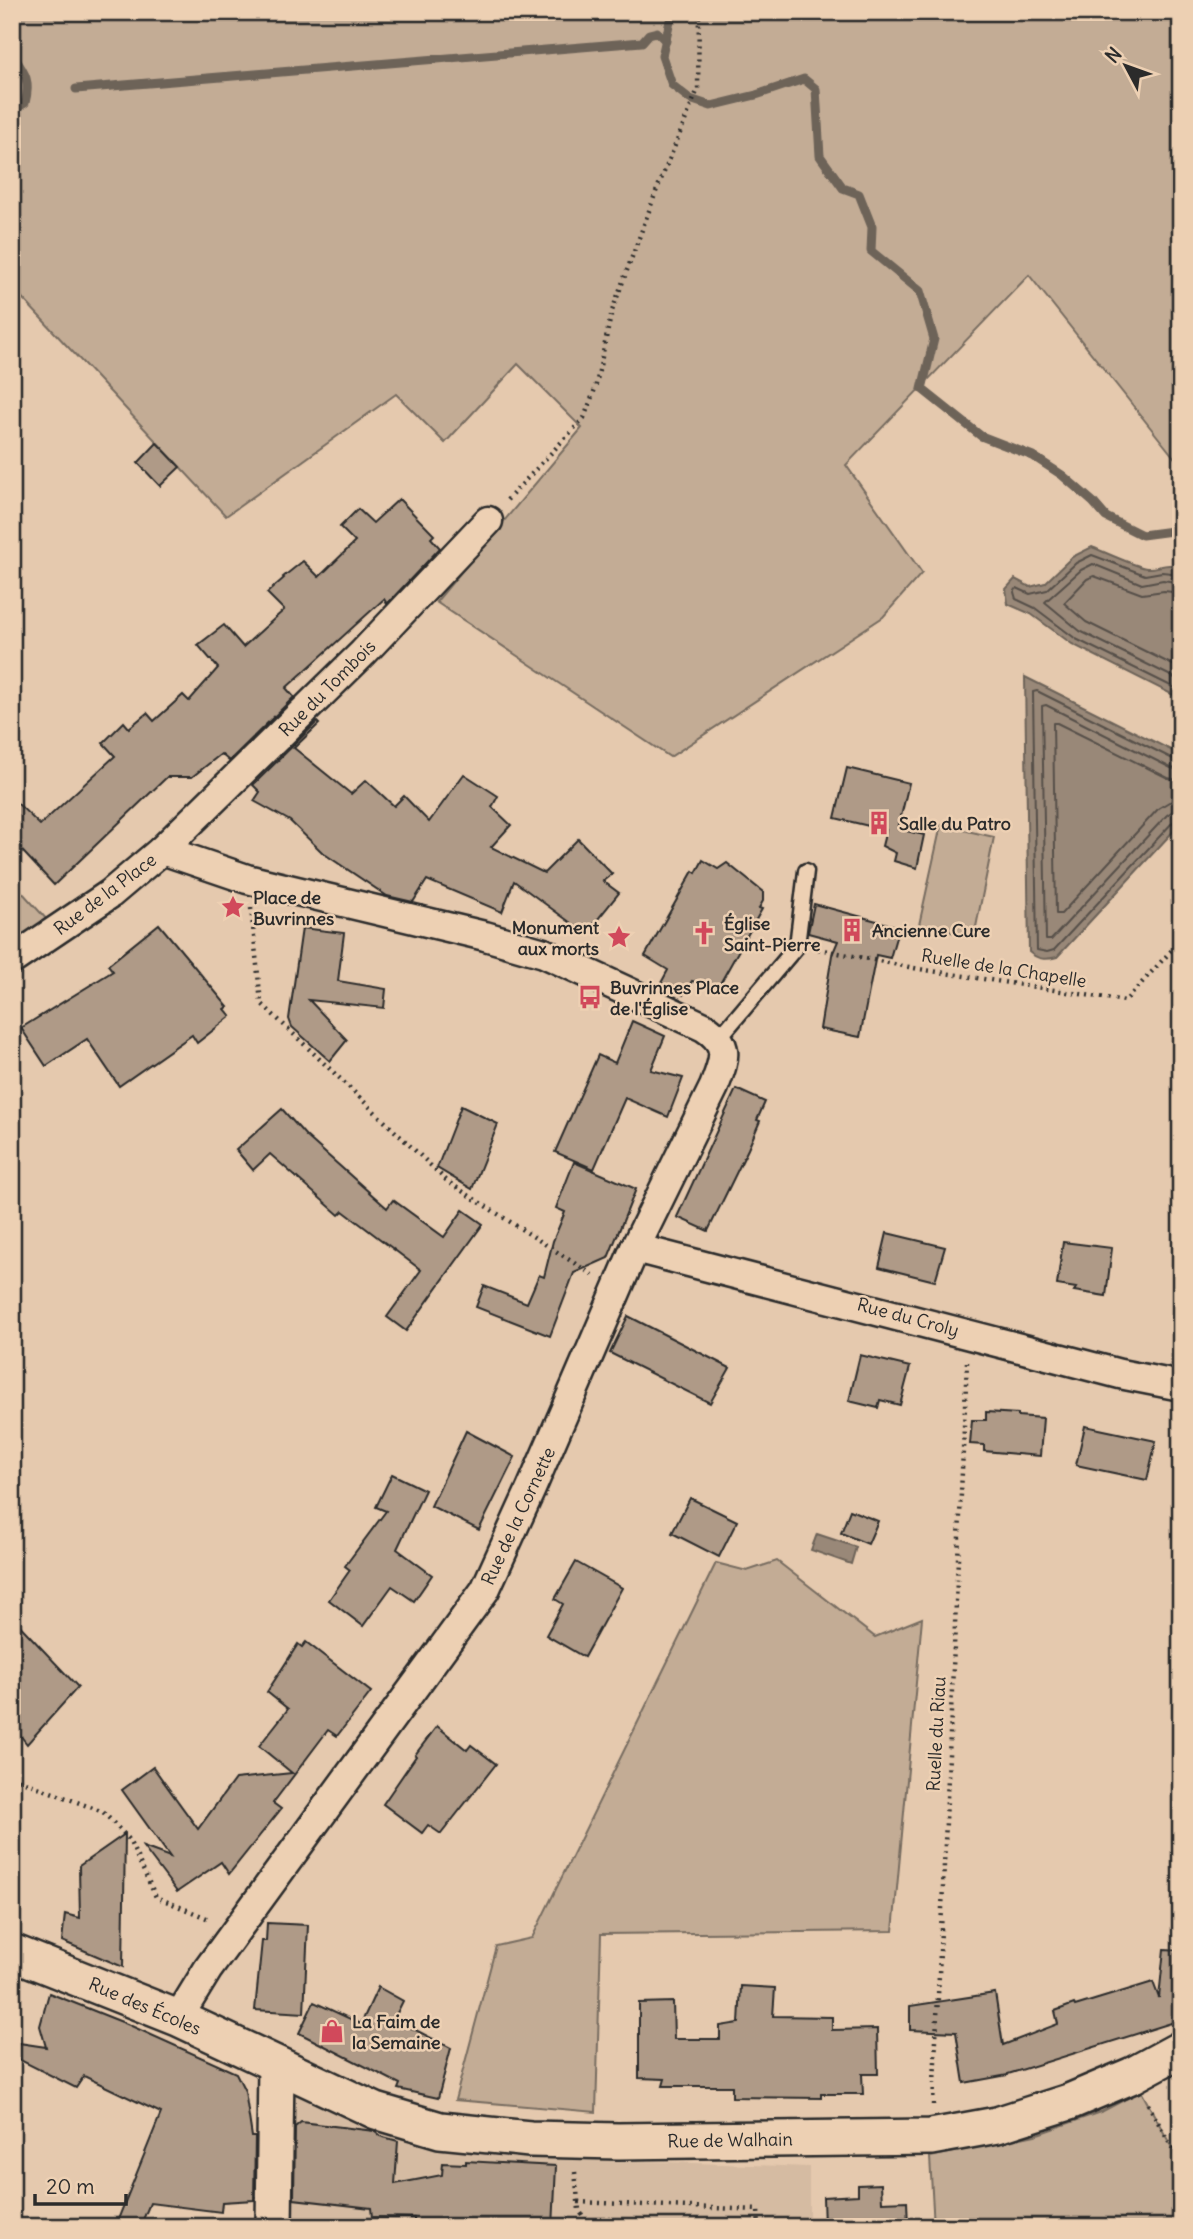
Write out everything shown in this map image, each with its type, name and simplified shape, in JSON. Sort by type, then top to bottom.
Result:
[{"type":"street","name":"Rue du Tombois","points":[[162,850],[363,653],[488,521]]},
{"type":"street","points":[[162,850],[247,879],[485,936],[544,953],[704,1027],[719,1038]]},
{"type":"street","name":"Rue de la Place","points":[[12,960],[110,894],[162,850]]},
{"type":"street","name":"Rue de la Cornette","points":[[178,2018],[208,1969],[485,1590],[635,1248],[723,1064],[724,1054],[719,1038]]},
{"type":"street","name":"Rue du Croly","points":[[635,1248],[1120,1374],[1181,1386]]},
{"type":"street","name":"Rue des Écoles","points":[[12,1952],[178,2018],[276,2065]]},
{"type":"street","name":"Rue de Walhain","points":[[276,2065],[376,2111],[440,2130],[530,2139],[572,2140],[931,2137],[996,2125],[1069,2102],[1133,2075],[1181,2049]]},
{"type":"street","points":[[274,2227],[276,2065]]},
{"type":"lane","points":[[719,1038],[797,946],[806,870]]},
{"type":"path","points":[[488,521],[584,418],[595,389],[612,311],[698,89],[699,12]]},
{"type":"path","points":[[247,879],[261,1003],[448,1182],[618,1291]]},
{"type":"path","name":"Ruelle de la Chapelle","points":[[797,946],[919,969],[1125,1001],[1181,940]]},
{"type":"path","name":"Ruelle du Riau","points":[[931,2137],[968,1333]]},
{"type":"path","points":[[12,1777],[103,1812],[128,1838],[156,1897],[236,1930]]},
{"type":"path","points":[[1133,2075],[1181,2164]]},
{"type":"path","points":[[572,2140],[579,2210],[590,2227]]},
{"type":"path","points":[[578,2202],[758,2210],[758,2227]]},
{"type":"shaded area","points":[[12,12],[1181,12],[1181,466],[1029,275],[846,465],[922,573],[883,617],[670,757],[436,602],[582,428],[518,364],[445,443],[396,394],[226,516],[12,287]]},
{"type":"shaded area","points":[[941,825],[994,837],[974,937],[919,925]]},
{"type":"shaded area","points":[[12,881],[49,922],[12,946]]},
{"type":"shaded area","points":[[777,1561],[875,1637],[922,1618],[893,1931],[601,1934],[596,2112],[455,2100],[496,1946],[532,1938],[716,1563],[747,1571]]},
{"type":"shaded area","points":[[285,2082],[434,2146],[608,2160],[809,2167],[809,2227],[280,2227]]},
{"type":"shaded area","points":[[1141,2091],[1181,2164],[1181,2227],[934,2227],[930,2157],[1035,2135],[1103,2111]]},
{"type":"water","points":[[1092,547],[1143,567],[1168,565],[1181,569],[1181,699],[1072,644],[1031,614],[1008,604],[1006,589],[1015,579],[1030,587],[1045,583],[1072,557]]},
{"type":"water","points":[[1025,677],[1181,755],[1181,823],[1057,957],[1049,959],[1039,958],[1029,952]]},
{"type":"water","points":[[817,1534],[856,1547],[851,1564],[811,1550]]},
{"type":"building","points":[[157,443],[180,467],[160,486],[138,463]]},
{"type":"building","points":[[399,499],[434,535],[431,538],[440,548],[387,604],[384,599],[286,688],[294,697],[229,761],[221,754],[192,777],[167,777],[54,885],[12,840],[12,798],[40,825],[115,756],[103,743],[124,722],[129,728],[147,713],[154,721],[183,695],[189,701],[218,668],[198,645],[224,625],[243,647],[284,610],[267,593],[283,577],[303,561],[319,577],[355,542],[340,527],[358,509],[373,523]]},
{"type":"building","points":[[317,722],[319,724],[294,748],[351,794],[366,780],[394,806],[404,796],[429,822],[464,774],[498,796],[492,807],[511,825],[491,847],[544,873],[578,839],[612,874],[603,881],[619,893],[586,934],[514,881],[502,912],[427,880],[413,902],[387,896],[323,853],[290,821],[254,801],[260,792],[253,785]]},
{"type":"building","name":"Salle du Patro","points":[[847,768],[909,783],[898,829],[924,835],[917,868],[894,861],[896,853],[882,846],[886,830],[835,818]]},
{"type":"building","name":"Église Saint-Pierre","points":[[703,860],[718,869],[727,863],[763,892],[763,901],[759,908],[762,909],[717,989],[692,981],[683,995],[661,983],[668,970],[645,956],[693,871],[696,873]]},
{"type":"building","points":[[814,904],[899,927],[890,958],[876,955],[860,1037],[820,1029],[832,955],[838,941],[808,933]]},
{"type":"building","points":[[159,924],[228,1007],[225,1009],[231,1016],[197,1043],[192,1035],[119,1086],[87,1039],[46,1066],[21,1028],[113,971],[108,965]]},
{"type":"building","points":[[302,928],[344,933],[338,981],[386,989],[384,1008],[309,1000],[347,1040],[330,1061],[292,1027],[289,1019]]},
{"type":"building","points":[[632,1021],[665,1036],[651,1070],[683,1078],[668,1117],[625,1098],[594,1169],[555,1152],[598,1055],[615,1063]]},
{"type":"building","points":[[736,1089],[765,1102],[748,1149],[708,1231],[677,1217]]},
{"type":"building","points":[[461,1106],[498,1124],[472,1189],[437,1168]]},
{"type":"building","points":[[282,1109],[306,1136],[387,1208],[393,1200],[444,1237],[463,1210],[483,1224],[406,1331],[387,1317],[421,1270],[343,1211],[339,1215],[270,1154],[253,1170],[236,1150]]},
{"type":"building","points":[[574,1162],[636,1189],[608,1258],[574,1273],[550,1336],[476,1307],[484,1286],[527,1303],[539,1275],[544,1277],[553,1241],[565,1212],[556,1208]]},
{"type":"building","points":[[887,1233],[945,1247],[935,1281],[879,1267]]},
{"type":"building","points":[[1063,1242],[1112,1248],[1106,1296],[1074,1291],[1076,1288],[1057,1285]]},
{"type":"building","points":[[628,1316],[730,1368],[710,1403],[610,1353]]},
{"type":"building","points":[[860,1355],[910,1367],[900,1405],[880,1400],[878,1408],[849,1401]]},
{"type":"building","points":[[986,1412],[1043,1418],[1040,1456],[984,1451],[984,1445],[970,1444],[972,1420],[986,1420]]},
{"type":"building","points":[[1085,1426],[1156,1441],[1147,1480],[1076,1465]]},
{"type":"building","points":[[466,1431],[515,1457],[479,1530],[431,1506]]},
{"type":"building","points":[[392,1474],[425,1490],[397,1549],[432,1575],[414,1601],[392,1586],[363,1626],[329,1600],[350,1570],[345,1566],[386,1511],[376,1507]]},
{"type":"building","points":[[690,1498],[737,1521],[719,1557],[672,1533]]},
{"type":"building","points":[[850,1510],[878,1521],[868,1544],[841,1533]]},
{"type":"building","points":[[576,1562],[622,1588],[584,1657],[546,1635],[563,1604],[555,1599]]},
{"type":"building","points":[[12,1617],[78,1687],[27,1744],[12,1725]]},
{"type":"building","points":[[306,1642],[371,1692],[337,1736],[328,1730],[273,1803],[281,1809],[229,1874],[221,1862],[177,1892],[143,1847],[170,1857],[122,1790],[153,1767],[198,1829],[235,1779],[292,1773],[259,1746],[288,1709],[267,1692],[298,1644],[302,1647]]},
{"type":"building","points":[[437,1726],[467,1750],[471,1745],[496,1764],[441,1834],[428,1825],[422,1833],[383,1804]]},
{"type":"building","points":[[125,1834],[123,1967],[62,1941],[65,1914],[80,1918],[79,1866]]},
{"type":"building","points":[[267,1923],[308,1925],[304,2013],[255,2010],[262,1941],[266,1941]]},
{"type":"building","points":[[1164,1949],[1181,1950],[1181,2020],[1008,2075],[964,2083],[956,2032],[910,2030],[910,2006],[995,1993],[1003,2045],[1058,2024],[1055,2011],[1074,2004],[1075,2006],[1153,1982],[1159,1998]]},
{"type":"building","points":[[741,1986],[775,1988],[773,2016],[832,2017],[832,2030],[877,2029],[878,2074],[862,2074],[863,2094],[821,2094],[821,2098],[732,2097],[732,2086],[663,2086],[665,2079],[639,2078],[639,2003],[673,2002],[674,2039],[720,2039],[720,2026],[739,2023]]},
{"type":"building","points":[[378,1987],[403,2001],[394,2019],[451,2048],[438,2098],[398,2089],[400,2084],[299,2033],[314,2002],[361,2024]]},
{"type":"building","points":[[49,1993],[127,2024],[236,2073],[245,2091],[252,2137],[255,2137],[254,2200],[222,2202],[221,2212],[150,2203],[140,2227],[115,2227],[161,2113],[84,2076],[76,2088],[12,2056],[12,2042],[46,2047],[40,2026]]},
{"type":"building","points":[[301,2122],[374,2131],[380,2136],[398,2141],[395,2184],[442,2175],[443,2163],[466,2164],[466,2161],[556,2166],[553,2227],[414,2227],[414,2218],[372,2217],[371,2208],[294,2199],[295,2127]]},
{"type":"building","points":[[881,2184],[882,2202],[907,2201],[908,2227],[824,2227],[823,2197],[858,2195],[858,2185]]},
{"type":"waterway","points":[[672,12],[662,56],[672,85],[690,99],[711,106],[804,79],[816,89],[820,156],[843,188],[859,194],[872,227],[871,251],[920,291],[934,339],[922,389],[981,436],[1033,456],[1062,475],[1106,517],[1142,535],[1172,531],[1181,534]]},
{"type":"waterway","points":[[76,89],[642,42],[649,34],[657,32],[666,41]]},
{"type":"waterway","points":[[12,54],[27,82],[25,103],[12,111]]},
{"type":"place","name":"Salle du Patro","points":[[879,823]]},
{"type":"place","name":"Place de Buvrinnes","points":[[233,907]]},
{"type":"place","name":"Ancienne Cure","points":[[852,930]]},
{"type":"place","name":"Église Saint-Pierre","points":[[704,933]]},
{"type":"place","name":"Monument aux morts","points":[[619,937]]},
{"type":"place","name":"Buvrinnes Place de l'Église","points":[[590,997]]},
{"type":"place","name":"La Faim de la Semaine","points":[[332,2031]]}]
